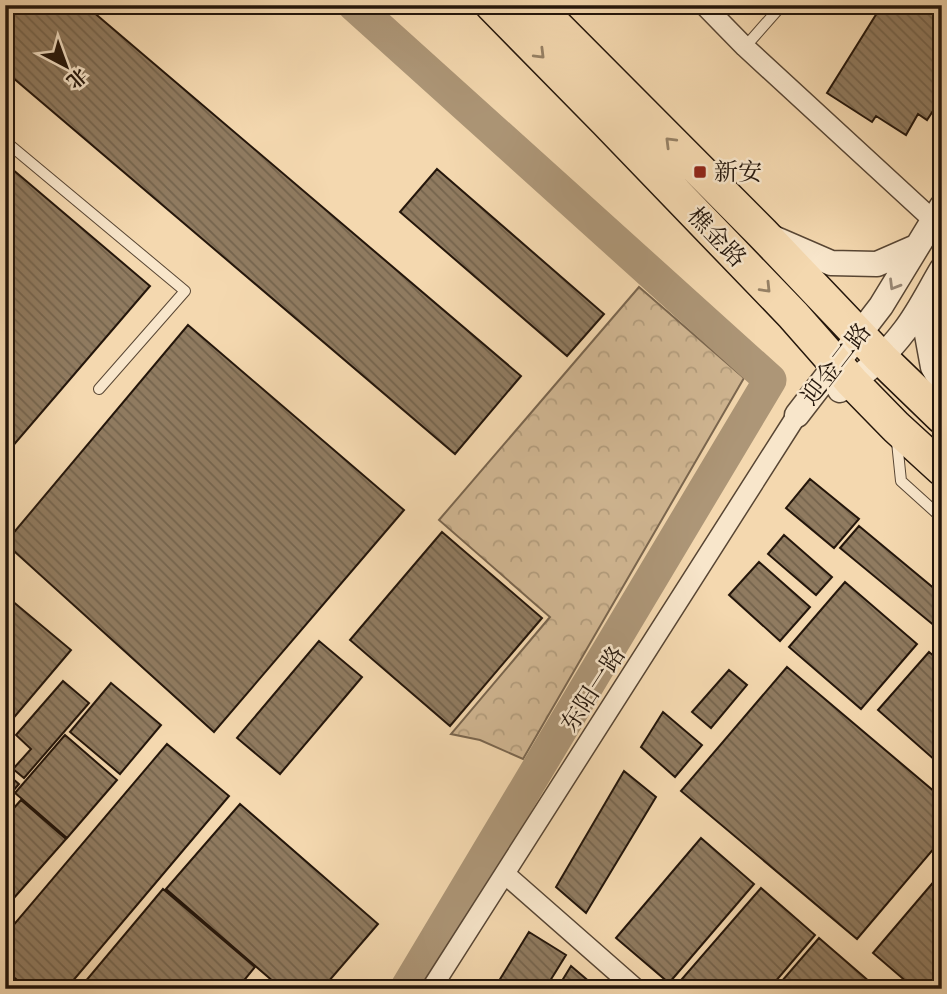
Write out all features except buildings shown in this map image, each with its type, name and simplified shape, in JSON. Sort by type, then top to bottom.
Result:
[{"type":"highway","name":"樵金路","points":[[492,5],[793,315],[896,427],[942,469]]},
{"type":"highway","name":"樵金路","points":[[535,5],[942,417]]},
{"type":"street","points":[[705,5],[745,47],[938,213]]},
{"type":"street","name":"迎金二路","points":[[870,346],[881,306],[938,213]]},
{"type":"street","points":[[762,233],[831,263],[877,264],[916,247]]},
{"type":"street","name":"迎金二路","points":[[797,415],[870,346],[906,329],[939,274]]},
{"type":"street","points":[[939,274],[924,318],[933,367],[942,382]]},
{"type":"street","name":"东阳一路","points":[[431,989],[797,415]]},
{"type":"street","points":[[505,874],[636,989]]},
{"type":"lane","points":[[745,47],[782,5]]},
{"type":"lane","points":[[5,141],[185,291],[99,389]]},
{"type":"lane","points":[[896,427],[901,481],[942,518]]},
{"type":"green space","points":[[639,287],[744,378],[523,759],[480,740],[451,734],[550,617],[439,520]]},
{"type":"waterway","points":[[354,5],[770,380],[406,989]]},
{"type":"place","name":"新安","points":[[700,172]]}]
